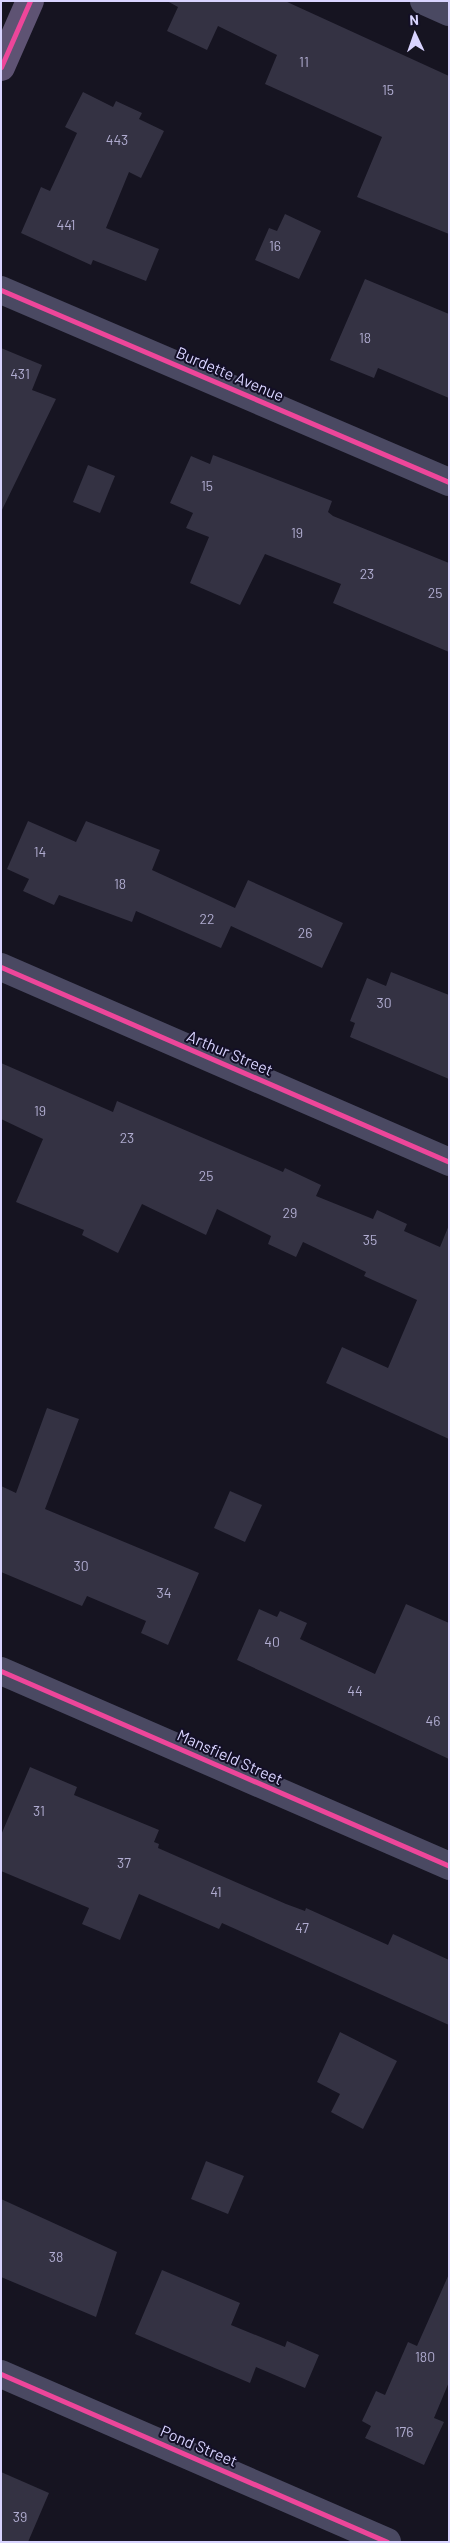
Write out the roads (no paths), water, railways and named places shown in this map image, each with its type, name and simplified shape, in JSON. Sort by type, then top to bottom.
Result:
[{"type":"main road","points":[[1,67],[30,1]]},
{"type":"street","points":[[424,1],[449,12]]},
{"type":"street","name":"Burdette Avenue","points":[[1,290],[449,482]]},
{"type":"street","name":"Arthur Street","points":[[1,967],[449,1162]]},
{"type":"street","name":"Mansfield Street","points":[[1,1671],[449,1866]]},
{"type":"street","name":"Pond Street","points":[[1,2374],[387,2542]]}]
